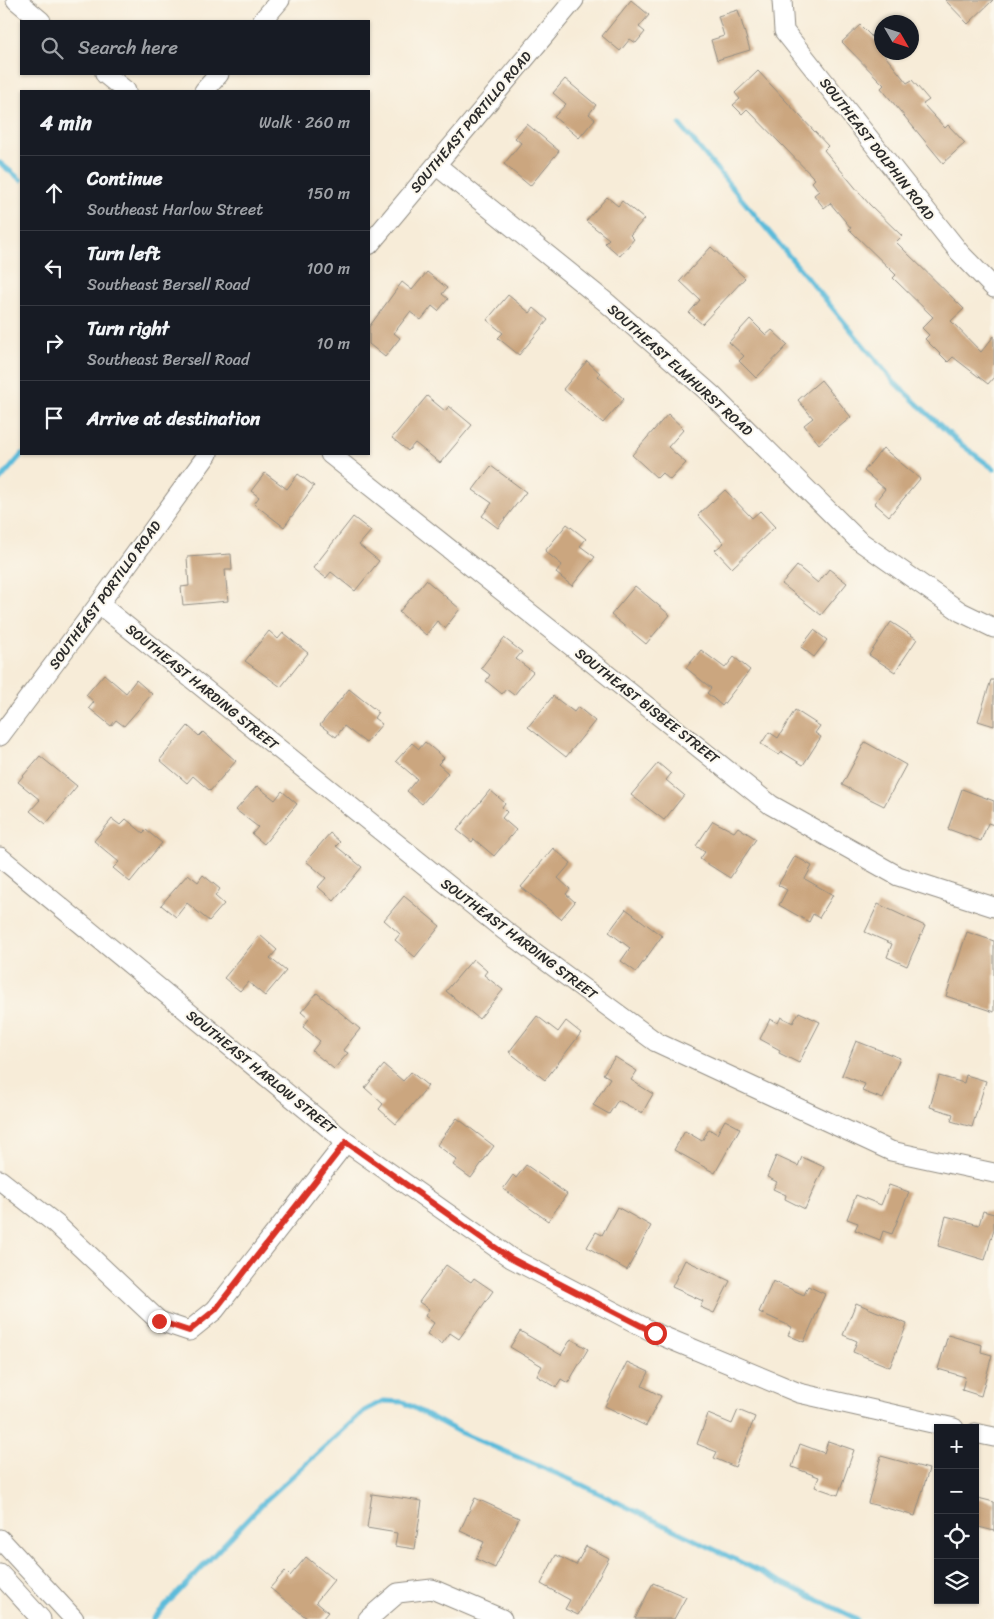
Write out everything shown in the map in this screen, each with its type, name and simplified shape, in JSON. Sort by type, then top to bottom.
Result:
[{"type":"street","points":[[16,0],[41,20]]},
{"type":"street","points":[[263,20],[280,0]]},
{"type":"street","name":"SOUTHEAST PORTILLO ROAD","points":[[370,243],[574,0]]},
{"type":"street","name":"SOUTHEAST DOLPHIN ROAD","points":[[782,0],[784,31],[960,253],[994,288]]},
{"type":"street","points":[[106,75],[125,90]]},
{"type":"street","points":[[205,90],[218,75]]},
{"type":"street","name":"SOUTHEAST ELMHURST ROAD","points":[[436,165],[606,303],[713,396],[858,540],[961,612],[994,628]]},
{"type":"street","name":"SOUTHEAST PORTILLO ROAD","points":[[0,736],[207,455]]},
{"type":"street","name":"SOUTHEAST BISBEE STREET","points":[[331,455],[771,804],[898,876],[994,906]]},
{"type":"street","name":"SOUTHEAST HARDING STREET","points":[[99,604],[504,930],[656,1042],[891,1151],[994,1173]]},
{"type":"street","name":"SOUTHEAST HARLOW STREET","points":[[0,857],[346,1142],[510,1258],[655,1333],[800,1393],[936,1424]]},
{"type":"street","points":[[0,1180],[56,1224],[159,1321],[189,1331],[215,1310],[346,1142]]},
{"type":"street","points":[[979,1434],[994,1437]]},
{"type":"street","points":[[0,1538],[72,1618]]},
{"type":"street","points":[[0,1574],[41,1619]]},
{"type":"street","points":[[368,1619],[398,1593],[432,1589],[502,1619]]},
{"type":"building","points":[[631,0],[649,15],[639,27],[645,32],[636,43],[630,39],[620,51],[602,36]]},
{"type":"building","points":[[945,0],[993,0],[968,24]]},
{"type":"building","points":[[738,10],[750,50],[717,60],[711,40],[724,36],[718,16]]},
{"type":"building","points":[[860,25],[874,39],[874,60],[888,60],[907,83],[912,80],[929,100],[923,104],[945,128],[948,125],[965,143],[943,163],[881,88],[884,85],[842,42]]},
{"type":"building","points":[[758,71],[828,146],[824,150],[869,204],[902,236],[896,242],[964,309],[951,321],[981,352],[994,336],[994,377],[988,384],[953,357],[948,362],[925,339],[929,335],[922,328],[933,317],[893,278],[896,275],[849,229],[851,228],[830,203],[824,208],[814,195],[819,191],[812,182],[815,179],[747,109],[742,114],[733,105],[740,99],[735,93]]},
{"type":"building","points":[[565,79],[596,105],[589,114],[595,119],[579,138],[554,117],[566,104],[553,93]]},
{"type":"building","points":[[527,124],[559,151],[530,186],[504,164],[521,143],[515,138]]},
{"type":"building","points":[[607,197],[618,206],[622,201],[644,219],[630,235],[634,239],[620,256],[605,243],[609,239],[586,221]]},
{"type":"building","points":[[711,247],[745,278],[702,324],[689,313],[700,300],[680,281]]},
{"type":"building","points":[[427,272],[447,288],[442,294],[448,299],[438,311],[432,306],[421,320],[410,312],[394,333],[400,338],[385,357],[370,345],[370,326],[402,282],[412,290]]},
{"type":"building","points":[[508,295],[530,313],[534,308],[548,320],[519,355],[498,338],[503,333],[487,320]]},
{"type":"building","points":[[750,319],[766,335],[772,330],[788,345],[756,378],[739,361],[744,356],[729,342]]},
{"type":"building","points":[[587,361],[600,373],[598,376],[624,399],[603,423],[563,389]]},
{"type":"building","points":[[821,380],[851,417],[819,444],[804,425],[813,418],[798,400]]},
{"type":"building","points":[[427,396],[445,411],[449,406],[472,425],[440,463],[415,443],[408,451],[392,438]]},
{"type":"building","points":[[668,414],[684,429],[668,447],[686,463],[670,480],[662,473],[657,478],[632,455]]},
{"type":"building","points":[[883,448],[920,479],[889,516],[874,503],[885,489],[864,471]]},
{"type":"building","points":[[491,466],[526,492],[498,528],[482,516],[492,503],[473,490]]},
{"type":"building","points":[[265,473],[287,489],[298,474],[314,486],[284,527],[254,504],[259,497],[251,491]]},
{"type":"building","points":[[725,490],[752,518],[760,511],[775,527],[732,568],[715,550],[724,543],[698,515]]},
{"type":"building","points":[[353,517],[371,531],[359,545],[379,561],[355,591],[331,572],[326,578],[313,568]]},
{"type":"building","points":[[567,524],[586,539],[580,546],[595,557],[572,586],[556,573],[562,565],[545,551]]},
{"type":"building","points":[[231,554],[232,570],[225,570],[228,601],[183,605],[181,587],[189,586],[187,557]]},
{"type":"building","points":[[797,566],[818,583],[829,569],[847,583],[821,615],[782,584]]},
{"type":"building","points":[[426,580],[460,609],[445,628],[437,621],[426,635],[399,612]]},
{"type":"building","points":[[635,586],[670,615],[646,644],[611,615]]},
{"type":"building","points":[[891,622],[917,639],[895,672],[869,655]]},
{"type":"building","points":[[814,630],[827,640],[814,657],[801,647]]},
{"type":"building","points":[[269,631],[278,639],[283,633],[308,653],[281,687],[245,661]]},
{"type":"building","points":[[504,638],[522,652],[516,659],[533,672],[514,695],[506,689],[502,694],[486,681],[490,675],[481,668]]},
{"type":"building","points":[[701,650],[725,668],[734,657],[750,670],[722,706],[707,693],[711,688],[686,668]]},
{"type":"building","points":[[104,674],[126,693],[136,680],[152,694],[124,726],[116,720],[111,726],[89,708],[94,702],[86,695]]},
{"type":"building","points":[[991,680],[994,680],[994,726],[978,721]]},
{"type":"building","points":[[349,689],[378,712],[374,718],[382,724],[366,743],[344,726],[336,737],[320,725]]},
{"type":"building","points":[[553,696],[574,712],[578,707],[595,721],[566,757],[528,727]]},
{"type":"building","points":[[795,710],[820,726],[815,733],[821,737],[803,765],[782,752],[779,755],[761,744],[769,732],[778,738]]},
{"type":"building","points":[[188,726],[199,736],[203,732],[236,761],[210,791],[193,776],[187,783],[160,760]]},
{"type":"building","points":[[425,742],[444,758],[438,764],[448,773],[422,804],[407,791],[417,779],[396,761],[412,743],[419,749]]},
{"type":"building","points":[[865,742],[906,765],[884,806],[842,785]]},
{"type":"building","points":[[40,756],[77,786],[46,824],[30,811],[40,800],[18,782]]},
{"type":"building","points":[[658,763],[671,774],[666,780],[684,795],[664,820],[631,795]]},
{"type":"building","points":[[257,786],[275,800],[282,791],[297,804],[264,844],[252,834],[258,827],[236,810]]},
{"type":"building","points":[[962,789],[994,801],[994,825],[988,823],[981,841],[948,829]]},
{"type":"building","points":[[490,790],[505,803],[502,807],[507,812],[502,818],[516,830],[494,856],[474,839],[472,842],[457,830]]},
{"type":"building","points":[[112,819],[120,825],[126,819],[143,833],[146,830],[162,843],[130,882],[113,868],[119,862],[94,841]]},
{"type":"building","points":[[713,821],[734,832],[738,827],[756,839],[730,878],[700,859],[705,852],[696,846]]},
{"type":"building","points":[[330,833],[340,842],[336,846],[362,867],[334,901],[318,887],[326,878],[306,861]]},
{"type":"building","points":[[553,848],[571,863],[558,878],[570,889],[566,894],[575,902],[561,919],[521,887]]},
{"type":"building","points":[[795,856],[812,866],[805,879],[833,895],[819,918],[813,914],[809,922],[779,905],[787,890],[778,885]]},
{"type":"building","points":[[188,874],[198,882],[203,875],[220,889],[215,896],[224,904],[209,921],[187,903],[176,917],[161,905]]},
{"type":"building","points":[[404,896],[440,926],[415,957],[395,940],[400,934],[384,920]]},
{"type":"building","points":[[878,904],[925,926],[907,966],[887,957],[892,944],[865,932]]},
{"type":"building","points":[[626,909],[662,936],[636,972],[621,961],[630,948],[609,932]]},
{"type":"building","points":[[967,932],[994,941],[994,1012],[946,996]]},
{"type":"building","points":[[260,935],[277,950],[270,958],[286,971],[265,996],[248,982],[240,991],[224,978]]},
{"type":"building","points":[[473,959],[487,971],[484,975],[503,990],[479,1019],[446,991]]},
{"type":"building","points":[[317,993],[360,1029],[343,1050],[348,1053],[334,1069],[312,1051],[320,1041],[303,1027],[309,1019],[301,1012]]},
{"type":"building","points":[[799,1012],[820,1022],[799,1063],[779,1053],[780,1050],[760,1039],[770,1019],[778,1023],[781,1017],[793,1023]]},
{"type":"building","points":[[537,1016],[558,1032],[566,1021],[581,1033],[545,1080],[509,1052]]},
{"type":"building","points":[[856,1041],[900,1058],[883,1099],[862,1091],[865,1084],[842,1075]]},
{"type":"building","points":[[615,1057],[637,1071],[631,1080],[653,1094],[642,1113],[618,1100],[609,1114],[593,1105],[610,1078],[603,1074]]},
{"type":"building","points":[[384,1065],[403,1081],[411,1072],[428,1086],[396,1124],[379,1109],[383,1104],[365,1088]]},
{"type":"building","points":[[966,1075],[986,1081],[972,1127],[951,1121],[953,1114],[930,1107],[939,1076],[964,1083]]},
{"type":"building","points":[[457,1118],[494,1146],[471,1178],[453,1165],[457,1160],[437,1145]]},
{"type":"building","points":[[725,1120],[740,1128],[715,1173],[674,1150],[685,1131],[702,1141],[709,1129],[717,1134]]},
{"type":"building","points":[[776,1156],[798,1166],[802,1157],[824,1167],[805,1209],[785,1199],[786,1195],[773,1189],[777,1182],[767,1177]]},
{"type":"building","points":[[526,1165],[567,1194],[548,1221],[503,1189],[513,1175],[516,1178]]},
{"type":"building","points":[[889,1185],[909,1192],[892,1234],[883,1231],[880,1240],[855,1230],[858,1223],[847,1219],[856,1195],[881,1205]]},
{"type":"building","points":[[617,1207],[651,1226],[627,1270],[587,1247],[596,1232],[602,1235]]},
{"type":"building","points":[[983,1211],[994,1214],[994,1229],[985,1260],[938,1246],[946,1216],[979,1225]]},
{"type":"building","points":[[685,1260],[730,1281],[714,1313],[700,1307],[703,1301],[672,1287]]},
{"type":"building","points":[[446,1265],[471,1282],[474,1278],[493,1291],[459,1339],[450,1333],[442,1344],[427,1334],[434,1323],[425,1316],[429,1309],[419,1302]]},
{"type":"building","points":[[773,1281],[804,1295],[808,1286],[825,1294],[804,1342],[788,1335],[792,1327],[759,1312]]},
{"type":"building","points":[[856,1303],[907,1324],[890,1367],[853,1352],[857,1341],[843,1335]]},
{"type":"building","points":[[520,1331],[561,1355],[571,1339],[588,1349],[568,1383],[561,1379],[556,1387],[537,1376],[542,1366],[510,1347]]},
{"type":"building","points":[[948,1335],[982,1345],[981,1352],[992,1355],[981,1396],[962,1390],[965,1377],[938,1369]]},
{"type":"building","points":[[627,1362],[649,1372],[642,1386],[661,1396],[646,1426],[605,1406]]},
{"type":"building","points":[[738,1410],[755,1417],[735,1467],[714,1458],[717,1452],[697,1444],[708,1414],[732,1424]]},
{"type":"building","points":[[828,1441],[854,1450],[838,1495],[815,1487],[819,1477],[792,1467],[800,1444],[824,1453]]},
{"type":"building","points":[[881,1456],[929,1469],[915,1516],[868,1503]]},
{"type":"building","points":[[372,1494],[422,1501],[415,1549],[395,1546],[397,1533],[367,1528]]},
{"type":"building","points":[[475,1498],[519,1518],[495,1568],[476,1559],[484,1542],[460,1531]]},
{"type":"building","points":[[979,1498],[994,1502],[994,1531],[979,1527]]},
{"type":"building","points":[[586,1546],[609,1558],[578,1615],[565,1609],[570,1600],[541,1584],[556,1555],[576,1565]]},
{"type":"building","points":[[306,1557],[334,1580],[316,1602],[328,1612],[322,1619],[308,1619],[270,1588],[285,1571],[290,1576]]},
{"type":"building","points":[[653,1583],[686,1597],[674,1619],[635,1619]]},
{"type":"waterway","points":[[680,125],[895,383],[958,442],[994,469]]},
{"type":"waterway","points":[[0,163],[20,179]]},
{"type":"waterway","points":[[0,480],[21,455]]},
{"type":"waterway","points":[[153,1619],[264,1502],[364,1411],[383,1401],[403,1402],[459,1432],[576,1482],[857,1619]]},
{"type":"route","points":[[159,1321],[189,1331],[215,1310],[346,1142],[510,1258],[655,1333]]}]
